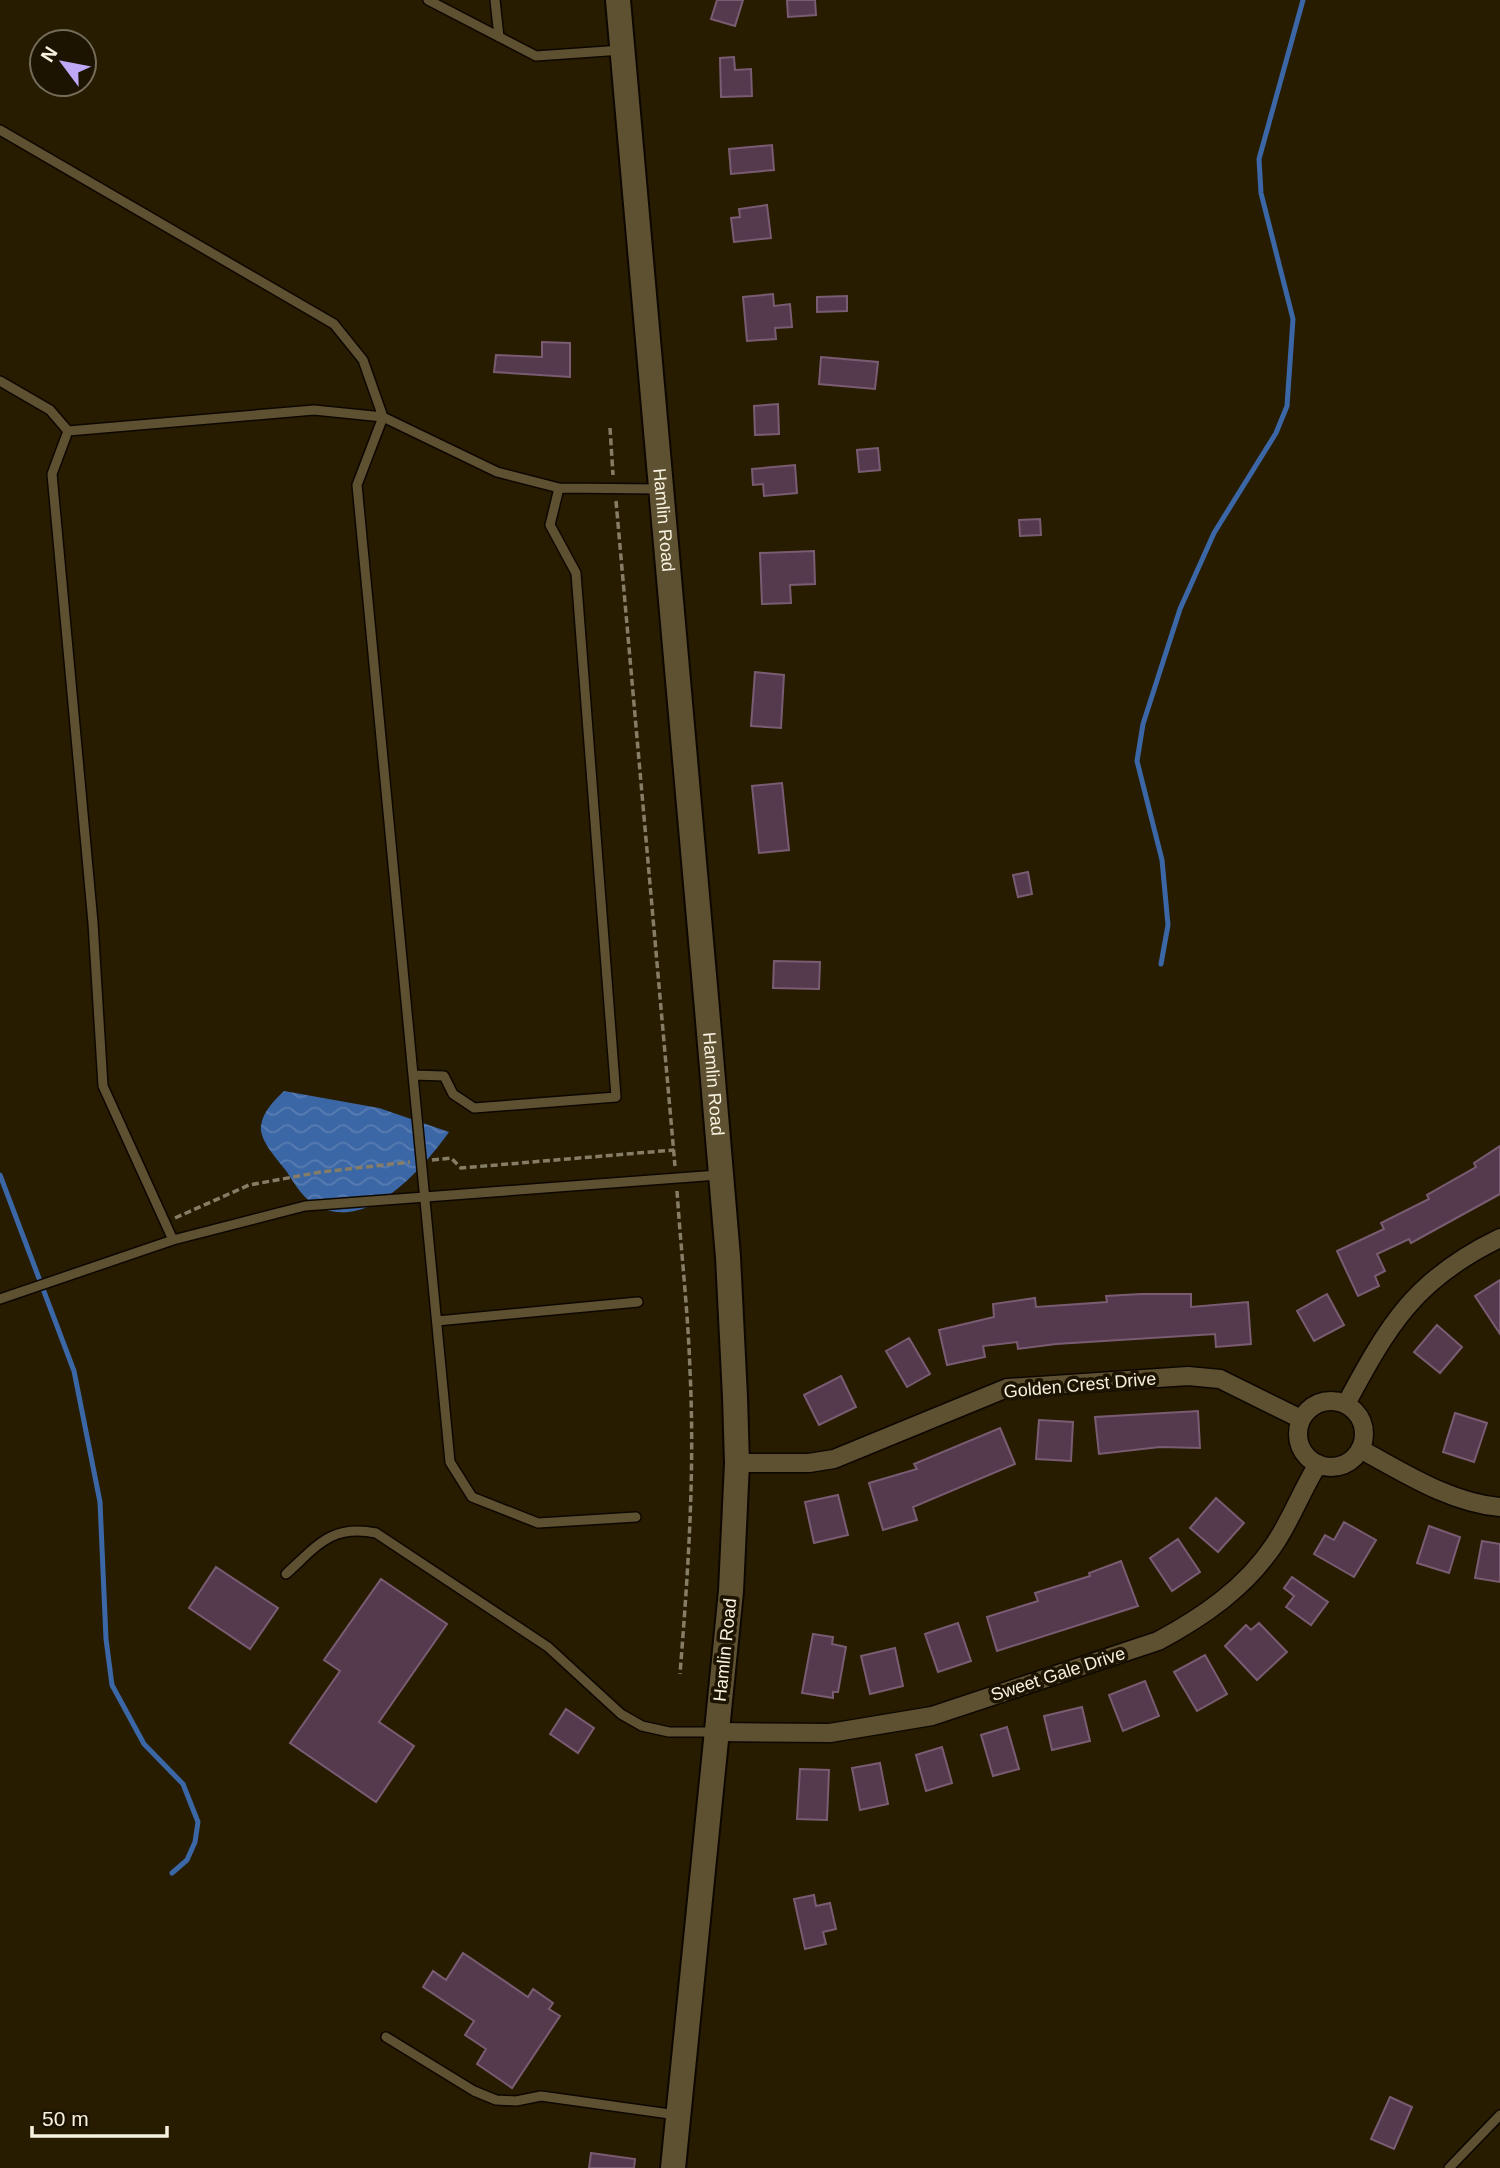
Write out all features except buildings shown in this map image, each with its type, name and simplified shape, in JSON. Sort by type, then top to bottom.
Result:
[{"type":"street","name":"Hamlin Road","points":[[618,0],[733,1334],[737,1463],[731,1591],[673,2168]]},
{"type":"street","points":[[1346,1404],[1386,1332],[1419,1291],[1471,1252],[1500,1238]]},
{"type":"street","name":"Golden Crest Drive","points":[[737,1463],[809,1463],[834,1459],[1007,1388],[1188,1376],[1220,1379],[1301,1419]]},
{"type":"street","points":[[1320,1402],[1346,1404],[1362,1424],[1360,1449],[1342,1465],[1318,1464],[1300,1445],[1301,1419],[1320,1402]]},
{"type":"street","points":[[1360,1449],[1426,1484],[1459,1497],[1500,1507]]},
{"type":"street","name":"Sweet Gale Drive","points":[[717,1732],[831,1732],[903,1722],[932,1716],[1158,1641],[1192,1623],[1244,1583],[1275,1544],[1318,1464]]},
{"type":"lane","points":[[428,0],[536,56],[623,50]]},
{"type":"lane","points":[[495,0],[499,37]]},
{"type":"lane","points":[[0,130],[334,324],[363,360],[383,417],[357,485],[450,1462],[472,1497],[538,1523],[636,1517]]},
{"type":"lane","points":[[0,382],[50,410],[68,431]]},
{"type":"lane","points":[[68,431],[314,410],[383,417],[497,472],[559,488],[660,489]]},
{"type":"lane","points":[[68,431],[52,474],[93,923],[103,1086],[173,1240]]},
{"type":"lane","points":[[413,1075],[444,1076],[453,1094],[474,1108],[616,1097],[576,573],[550,525],[559,488]]},
{"type":"lane","points":[[0,1299],[173,1240],[305,1206],[720,1175]]},
{"type":"lane","points":[[437,1321],[638,1302]]},
{"type":"lane","points":[[286,1574],[324,1540],[339,1531],[376,1533],[548,1647],[621,1714],[642,1726],[669,1732],[717,1732]]},
{"type":"lane","points":[[386,2037],[474,2091],[496,2100],[516,2101],[541,2096],[679,2116]]},
{"type":"lane","points":[[1449,2168],[1500,2115]]},
{"type":"path","points":[[610,428],[614,478]]},
{"type":"path","points":[[444,1159],[451,1158],[461,1168],[674,1152],[616,503]]},
{"type":"path","points":[[166,1223],[249,1185],[321,1172],[405,1163]]},
{"type":"path","points":[[677,1198],[691,1373],[689,1552],[680,1674]]},
{"type":"water","points":[[284,1091],[379,1108],[449,1132],[425,1162],[393,1192],[376,1203],[357,1210],[338,1212],[319,1207],[305,1197],[263,1138],[261,1126],[264,1116]]},
{"type":"waterway","points":[[1161,964],[1168,925],[1162,860],[1137,761],[1143,724],[1180,609],[1214,533],[1276,433],[1287,406],[1293,319],[1261,193],[1259,159],[1303,0]]},
{"type":"waterway","points":[[0,1175],[74,1371],[100,1502],[106,1639],[112,1685],[144,1744],[183,1784],[198,1822],[195,1842],[187,1860],[172,1873]]}]
